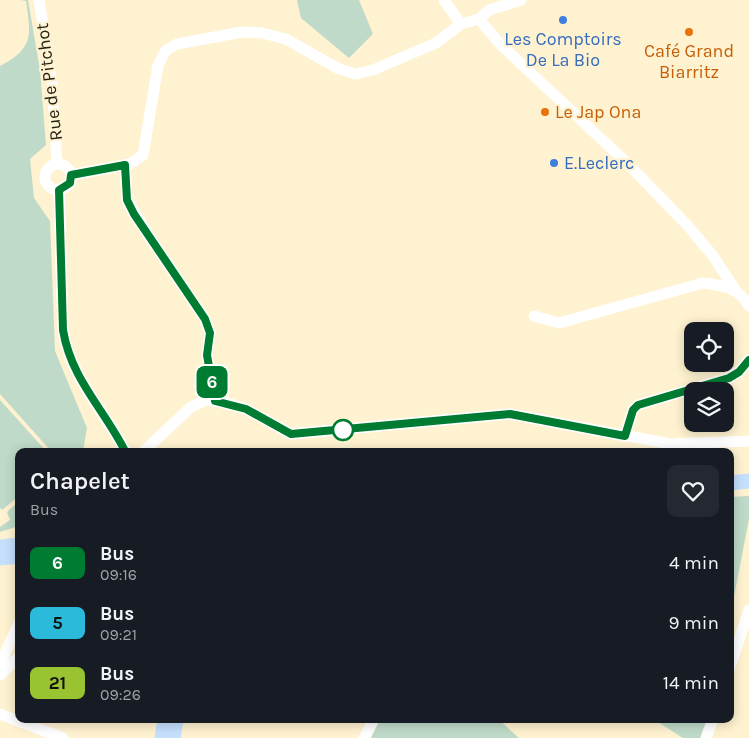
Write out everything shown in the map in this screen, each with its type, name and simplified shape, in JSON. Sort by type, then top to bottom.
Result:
[{"type":"main road","points":[[734,483],[749,482]]},
{"type":"main road","points":[[0,547],[15,545]]},
{"type":"main road","points":[[0,558],[15,556]]},
{"type":"main road","points":[[162,738],[164,723]]},
{"type":"main road","points":[[173,738],[175,723]]},
{"type":"street","name":"Rue de Pitchot","points":[[38,0],[52,83],[57,164]]},
{"type":"street","points":[[444,0],[461,24]]},
{"type":"street","points":[[71,175],[125,165],[143,155],[158,65],[166,50],[177,44],[242,32],[262,33],[286,39],[337,68],[355,74],[373,70],[436,43],[461,24],[479,19],[489,10],[521,0]]},
{"type":"street","points":[[479,19],[500,44],[629,165],[678,214],[713,256],[736,291],[749,306]]},
{"type":"street","points":[[57,164],[65,166],[71,175],[70,183],[59,190],[51,188],[45,178],[47,170],[57,164]]},
{"type":"street","points":[[125,165],[127,200],[154,244]]},
{"type":"street","points":[[59,190],[63,330],[66,351],[73,368],[123,448]]},
{"type":"street","points":[[534,316],[559,323],[703,283],[726,286],[736,291]]},
{"type":"street","points":[[625,436],[633,410],[638,405],[729,378],[739,372],[749,360]]},
{"type":"street","points":[[147,448],[191,406],[206,400],[224,402],[246,409],[291,434],[510,414],[670,444],[749,441]]},
{"type":"street","points":[[114,434],[117,448]]},
{"type":"street","points":[[734,655],[749,610]]},
{"type":"street","points":[[1,670],[15,634]]},
{"type":"street","points":[[1,670],[15,660]]},
{"type":"street","points":[[0,714],[15,720]]},
{"type":"street","points":[[24,723],[63,738]]},
{"type":"street","points":[[364,738],[372,723]]},
{"type":"street","points":[[706,738],[712,723]]},
{"type":"green space","points":[[20,0],[28,0],[40,70],[46,145],[30,159],[34,198],[50,221],[55,351],[87,428],[84,448],[48,448],[0,394],[0,66],[19,53],[28,40],[29,23],[26,1]]},
{"type":"green space","points":[[297,0],[359,0],[373,34],[349,58],[301,18]]},
{"type":"green space","points":[[0,400],[43,448],[15,448],[15,499],[2,510],[0,508]]},
{"type":"green space","points":[[749,496],[749,519],[734,596],[734,497]]},
{"type":"green space","points":[[15,505],[15,527],[0,532],[0,527],[10,520],[7,512]]},
{"type":"green space","points":[[378,723],[502,723],[519,738],[371,738]]},
{"type":"green space","points":[[659,723],[709,723],[705,738],[683,738]]},
{"type":"bus line","name":"6","points":[[123,448],[73,368],[66,351],[63,330],[59,190],[67,187],[70,183],[71,175],[125,165],[127,200],[134,214],[205,319],[210,333],[207,355],[215,401],[246,409],[291,434],[510,414],[571,424],[625,436],[633,410],[638,405],[729,378],[739,372],[749,360]]},
{"type":"place","name":"Les Comptoirs De La Bio","points":[[563,20]]},
{"type":"place","name":"Café Grand Biarritz","points":[[689,32]]},
{"type":"place","name":"Le Jap Ona","points":[[545,112]]},
{"type":"place","name":"E.Leclerc","points":[[554,163]]}]
